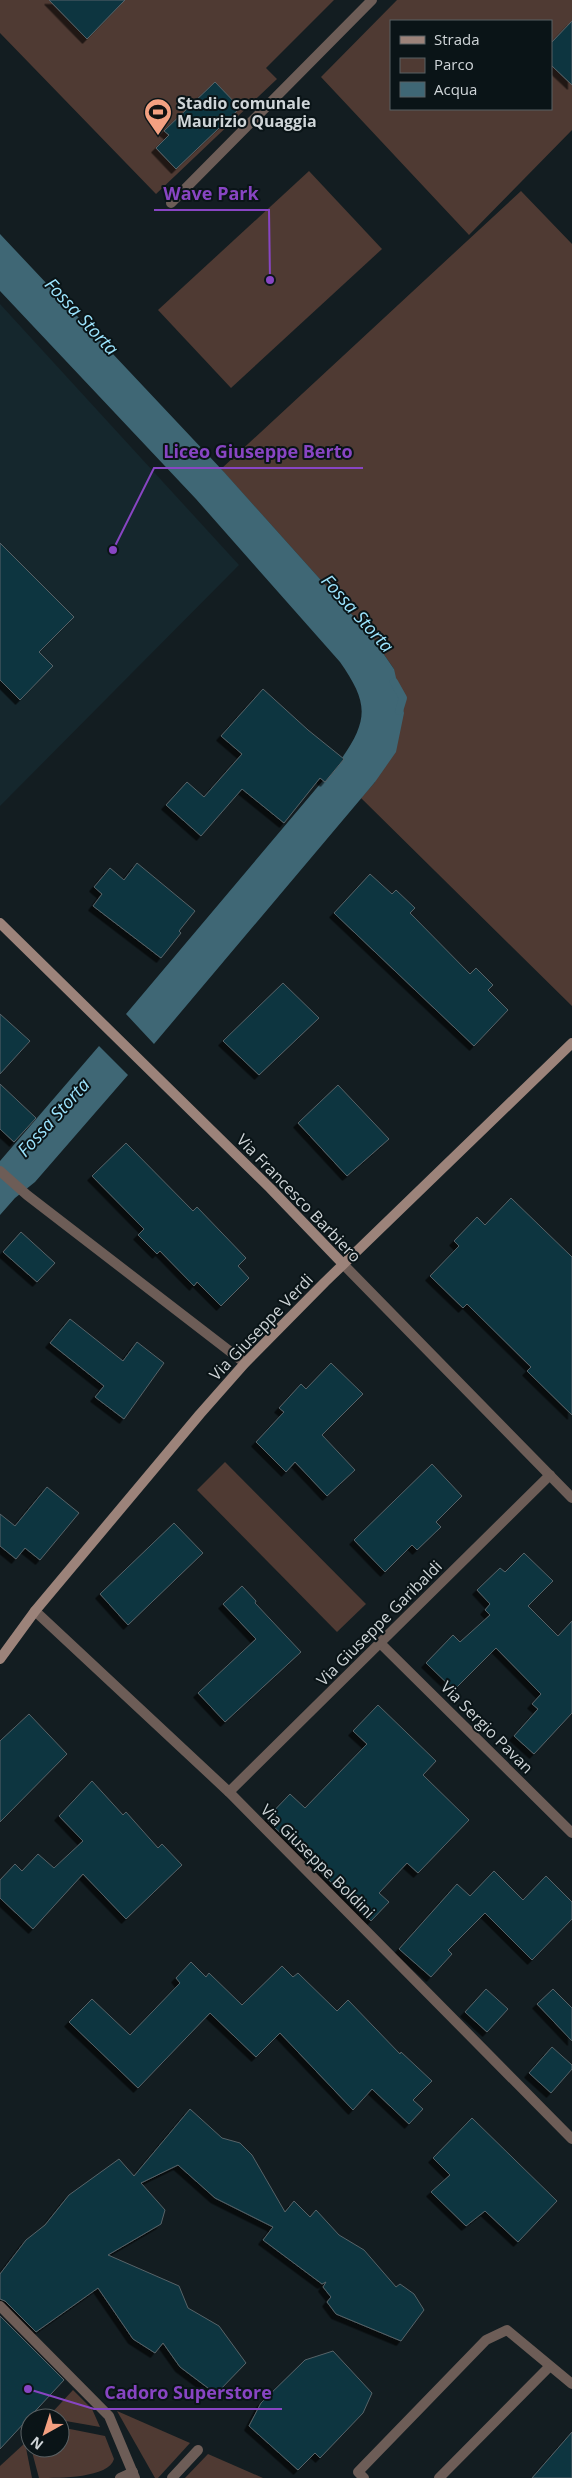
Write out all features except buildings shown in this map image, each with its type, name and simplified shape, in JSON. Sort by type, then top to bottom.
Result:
[{"type":"street","points":[[171,203],[372,0]]},
{"type":"street","name":"Via Francesco Barbiero","points":[[0,923],[270,1188],[572,1498]]},
{"type":"street","name":"Via Giuseppe Verdi","points":[[0,1659],[35,1612],[200,1414],[245,1363],[572,1042]]},
{"type":"street","points":[[0,1171],[27,1196],[245,1363]]},
{"type":"street","name":"Via Giuseppe Garibaldi","points":[[229,1792],[550,1475]]},
{"type":"street","name":"Via Giuseppe Boldini","points":[[35,1612],[229,1792],[572,2139]]},
{"type":"street","name":"Via Sergio Pavan","points":[[380,1643],[572,1833]]},
{"type":"street","points":[[0,2306],[109,2416],[134,2475],[120,2478]]},
{"type":"street","points":[[364,2478],[358,2472],[486,2340],[506,2330],[572,2384]]},
{"type":"street","points":[[439,2478],[550,2367]]},
{"type":"street","points":[[172,2478],[198,2450]]},
{"type":"shaded area","points":[[0,304],[239,565],[0,806]]},
{"type":"green space","name":"Stadio comunale Maurizio Quaggia","points":[[0,0],[334,0],[266,68],[277,79],[156,194],[0,33]]},
{"type":"green space","points":[[397,0],[572,0],[572,130],[469,235],[321,77]]},
{"type":"green space","points":[[309,171],[382,249],[231,388],[158,310]]},
{"type":"green space","points":[[521,191],[572,244],[572,1006],[361,798],[375,782],[394,669],[372,637],[221,469]]},
{"type":"green space","points":[[225,1462],[366,1604],[337,1632],[197,1490]]},
{"type":"green space","points":[[73,2390],[92,2409],[100,2427],[70,2422],[70,2408],[56,2408]]},
{"type":"green space","points":[[117,2411],[190,2443],[158,2478],[155,2478]]},
{"type":"green space","points":[[70,2429],[105,2436],[114,2459],[103,2470],[82,2476],[39,2478],[34,2458],[70,2458]]},
{"type":"green space","points":[[20,2448],[20,2458],[28,2458],[32,2478],[0,2478],[0,2466]]},
{"type":"green space","points":[[208,2454],[263,2478],[185,2478]]},
{"type":"water","points":[[0,234],[224,472],[372,637],[394,669],[404,713],[396,752],[375,782],[154,1044],[126,1014],[342,758],[357,732],[361,720],[360,699],[356,688],[340,662],[196,499],[0,291]]},
{"type":"water","points":[[99,1046],[128,1075],[35,1182],[15,1198],[0,1215],[0,1161]]},
{"type":"waterway","name":"Fossa Storta","points":[[394,682],[403,698],[399,711]]},
{"type":"place","name":"Stadio comunale Maurizio Quaggia","points":[[158,136]]},
{"type":"place","name":"Wave Park","points":[[270,280]]},
{"type":"place","name":"Liceo Giuseppe Berto","points":[[113,550]]},
{"type":"place","name":"Cadoro Superstore","points":[[28,2389]]}]
